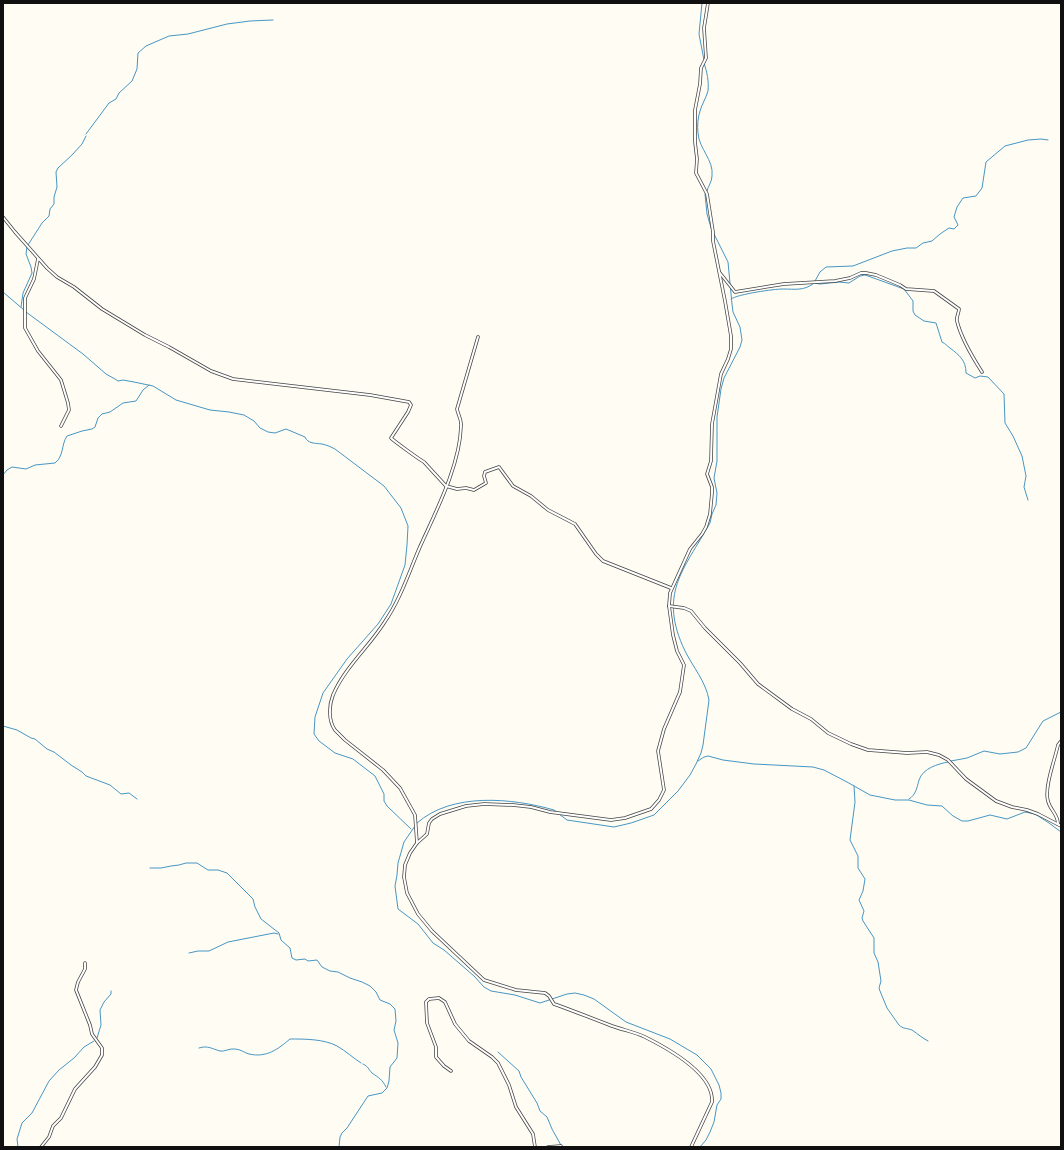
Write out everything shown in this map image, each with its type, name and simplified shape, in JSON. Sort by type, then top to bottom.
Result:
[{"type":"street","points":[[691,1147],[697,1132],[708,1115],[712,1102],[709,1086],[702,1076],[678,1057],[644,1036],[557,1005],[552,1002],[549,996],[545,993],[516,990],[484,980],[424,922],[410,901],[404,871],[407,859],[417,844],[427,834],[429,823],[436,816],[451,810],[466,806],[490,804],[512,805],[531,807],[550,812],[611,820],[639,814],[655,805],[664,790],[658,751],[664,729],[680,692],[684,668],[683,661],[677,651],[669,606],[671,588],[690,549],[706,527],[711,508],[712,487],[707,474],[711,461],[712,424],[721,374],[732,346],[720,272],[712,242],[713,232],[707,194],[696,173],[694,142],[695,110],[702,66],[706,58],[704,28],[708,3]]},
{"type":"street","points":[[3,218],[38,259],[57,277],[145,336],[169,347],[218,374],[233,378],[370,395],[409,402],[411,405],[408,412],[392,438],[395,442],[417,456],[419,460],[424,462],[446,486],[456,489],[466,488],[474,490],[486,483],[484,476],[485,472],[500,467],[512,486],[531,496],[548,510],[575,524],[596,554],[603,561],[671,588]]},
{"type":"street","points":[[38,259],[34,279],[25,298],[25,328],[38,351],[61,380],[68,399],[69,410],[61,426]]},
{"type":"street","points":[[720,272],[735,292],[784,284],[835,281],[850,278],[861,273],[876,275],[906,289],[934,291],[959,309],[957,320],[962,334],[982,372]]},
{"type":"street","points":[[417,844],[416,820],[408,801],[392,778],[335,730],[331,721],[331,703],[341,678],[383,625],[400,598],[456,462],[461,433],[461,420],[457,409],[478,337]]},
{"type":"street","points":[[669,606],[684,608],[691,611],[758,684],[792,709],[812,719],[828,733],[868,750],[907,753],[927,752],[939,755],[948,760],[966,779],[996,801],[1012,808],[1034,812],[1061,826]]},
{"type":"street","points":[[1058,824],[1057,817],[1048,803],[1047,792],[1058,745],[1061,740]]},
{"type":"street","points":[[41,1147],[49,1137],[53,1126],[61,1118],[74,1089],[95,1067],[102,1055],[102,1048],[92,1034],[76,990],[78,982],[85,969],[85,963]]},
{"type":"street","points":[[451,1071],[436,1057],[436,1047],[427,1020],[426,1002],[429,999],[439,998],[445,1002],[456,1024],[469,1041],[498,1063],[510,1085],[516,1107],[533,1134],[535,1147]]},
{"type":"street","points":[[548,1147],[561,1146]]},
{"type":"waterway","points":[[702,3],[699,34],[704,60]]},
{"type":"waterway","points":[[86,134],[109,103],[116,99],[119,93],[132,81],[137,69],[138,53],[146,46],[169,36],[188,34],[227,24],[273,20]]},
{"type":"waterway","points":[[704,63],[708,77],[708,91],[699,113],[698,127],[699,139],[712,170],[712,176],[707,191]]},
{"type":"waterway","points":[[28,245],[42,223],[49,216],[50,209],[54,204],[54,197],[57,187],[56,172],[58,168],[82,144],[86,136]]},
{"type":"waterway","points":[[815,281],[820,272],[826,267],[853,266],[892,251],[916,248],[923,243],[932,241],[949,228],[954,229],[958,225],[954,217],[957,207],[963,198],[976,196],[982,188],[986,162],[1005,146],[1028,140],[1048,140]]},
{"type":"waterway","points":[[705,194],[707,214],[712,231]]},
{"type":"waterway","points":[[559,814],[567,820],[614,827],[654,815],[678,791],[690,775],[701,753],[709,700],[705,687],[685,651],[677,631],[674,614],[674,598],[677,584],[683,570],[710,523],[716,505],[717,493],[714,478],[717,461],[717,417],[721,389],[724,378],[742,340],[740,327],[733,312],[728,262],[714,234]]},
{"type":"waterway","points":[[21,307],[23,293],[32,273],[26,254],[27,247]]},
{"type":"waterway","points":[[814,283],[849,283],[860,276],[865,275],[904,289],[913,301],[913,311],[915,315],[924,321],[936,323],[942,342],[961,358],[965,365],[966,373],[975,378],[980,376],[988,377],[1004,394],[1005,423],[1022,456],[1026,476],[1024,487],[1028,500]]},
{"type":"waterway","points":[[731,299],[741,295],[778,289],[802,289],[813,284]]},
{"type":"waterway","points":[[3,292],[24,310]]},
{"type":"waterway","points":[[26,312],[83,354],[106,374],[118,381],[123,380],[153,386],[176,400],[210,410],[244,415],[254,421],[260,428],[268,432],[275,433],[286,429],[305,437],[310,442],[324,444],[335,449],[384,486],[401,508],[408,526],[405,565],[391,604],[378,624],[347,659],[323,693],[315,717],[314,734],[319,741],[335,753],[353,759],[375,776],[384,794],[384,801],[387,806],[411,829]]},
{"type":"waterway","points":[[3,475],[12,467],[26,469],[35,465],[55,463],[60,457],[67,436],[92,429],[95,427],[98,418],[102,414],[110,412],[123,403],[136,401],[143,390],[149,385]]},
{"type":"waterway","points":[[951,761],[967,758],[984,751],[1000,754],[1018,752],[1026,748],[1043,721],[1061,712]]},
{"type":"waterway","points":[[3,726],[17,730],[35,739],[86,776],[110,785],[121,794],[129,793],[137,799]]},
{"type":"waterway","points":[[698,761],[708,756],[723,760],[754,764],[813,767],[824,770],[870,795],[895,800],[909,800],[927,805],[942,806],[953,816],[962,821],[968,821],[990,815],[1007,819],[1025,812],[1035,814],[1061,832]]},
{"type":"waterway","points":[[909,799],[915,793],[919,780],[924,772],[935,765],[948,762]]},
{"type":"waterway","points":[[854,786],[855,802],[850,840],[858,856],[858,868],[865,879],[863,891],[859,900],[864,911],[862,918],[863,921],[874,938],[874,953],[878,962],[881,981],[879,988],[887,1008],[899,1025],[912,1030],[928,1041]]},
{"type":"waterway","points":[[417,823],[431,813],[447,806],[483,800],[520,803],[554,810],[557,812]]},
{"type":"waterway","points":[[415,826],[404,842],[398,863],[395,886],[398,909],[418,924],[433,943],[444,950],[474,976],[484,987],[491,991],[515,995],[540,1003],[567,994],[575,993],[584,995],[594,999],[626,1022],[670,1039],[697,1055],[711,1069],[719,1085],[721,1093],[721,1099],[717,1105],[714,1122],[706,1140],[700,1147]]},
{"type":"waterway","points":[[150,868],[197,863],[208,870],[218,870],[227,873],[253,899],[261,919],[279,933],[281,940],[290,948],[292,958],[296,960],[305,959],[308,961],[317,960],[322,967],[330,971],[338,972],[362,982],[370,986],[376,992],[380,1000],[390,1004],[395,1009],[396,1021],[394,1030],[398,1043],[397,1058],[390,1067],[387,1088],[382,1093],[368,1096],[347,1128],[342,1133],[339,1147]]},
{"type":"waterway","points":[[189,953],[209,951],[228,942],[274,933],[278,934]]},
{"type":"waterway","points":[[97,1038],[101,1025],[100,1010],[104,1002],[111,994],[111,991]]},
{"type":"waterway","points":[[199,1048],[207,1047],[222,1051],[237,1049],[249,1054],[261,1055],[272,1052],[290,1039],[314,1040],[337,1046],[361,1063]]},
{"type":"waterway","points":[[18,1147],[17,1139],[22,1123],[32,1113],[49,1081],[84,1047],[94,1041]]},
{"type":"waterway","points":[[498,1052],[519,1071],[540,1111],[547,1117],[562,1147]]},
{"type":"waterway","points":[[363,1064],[382,1080],[386,1087]]}]
